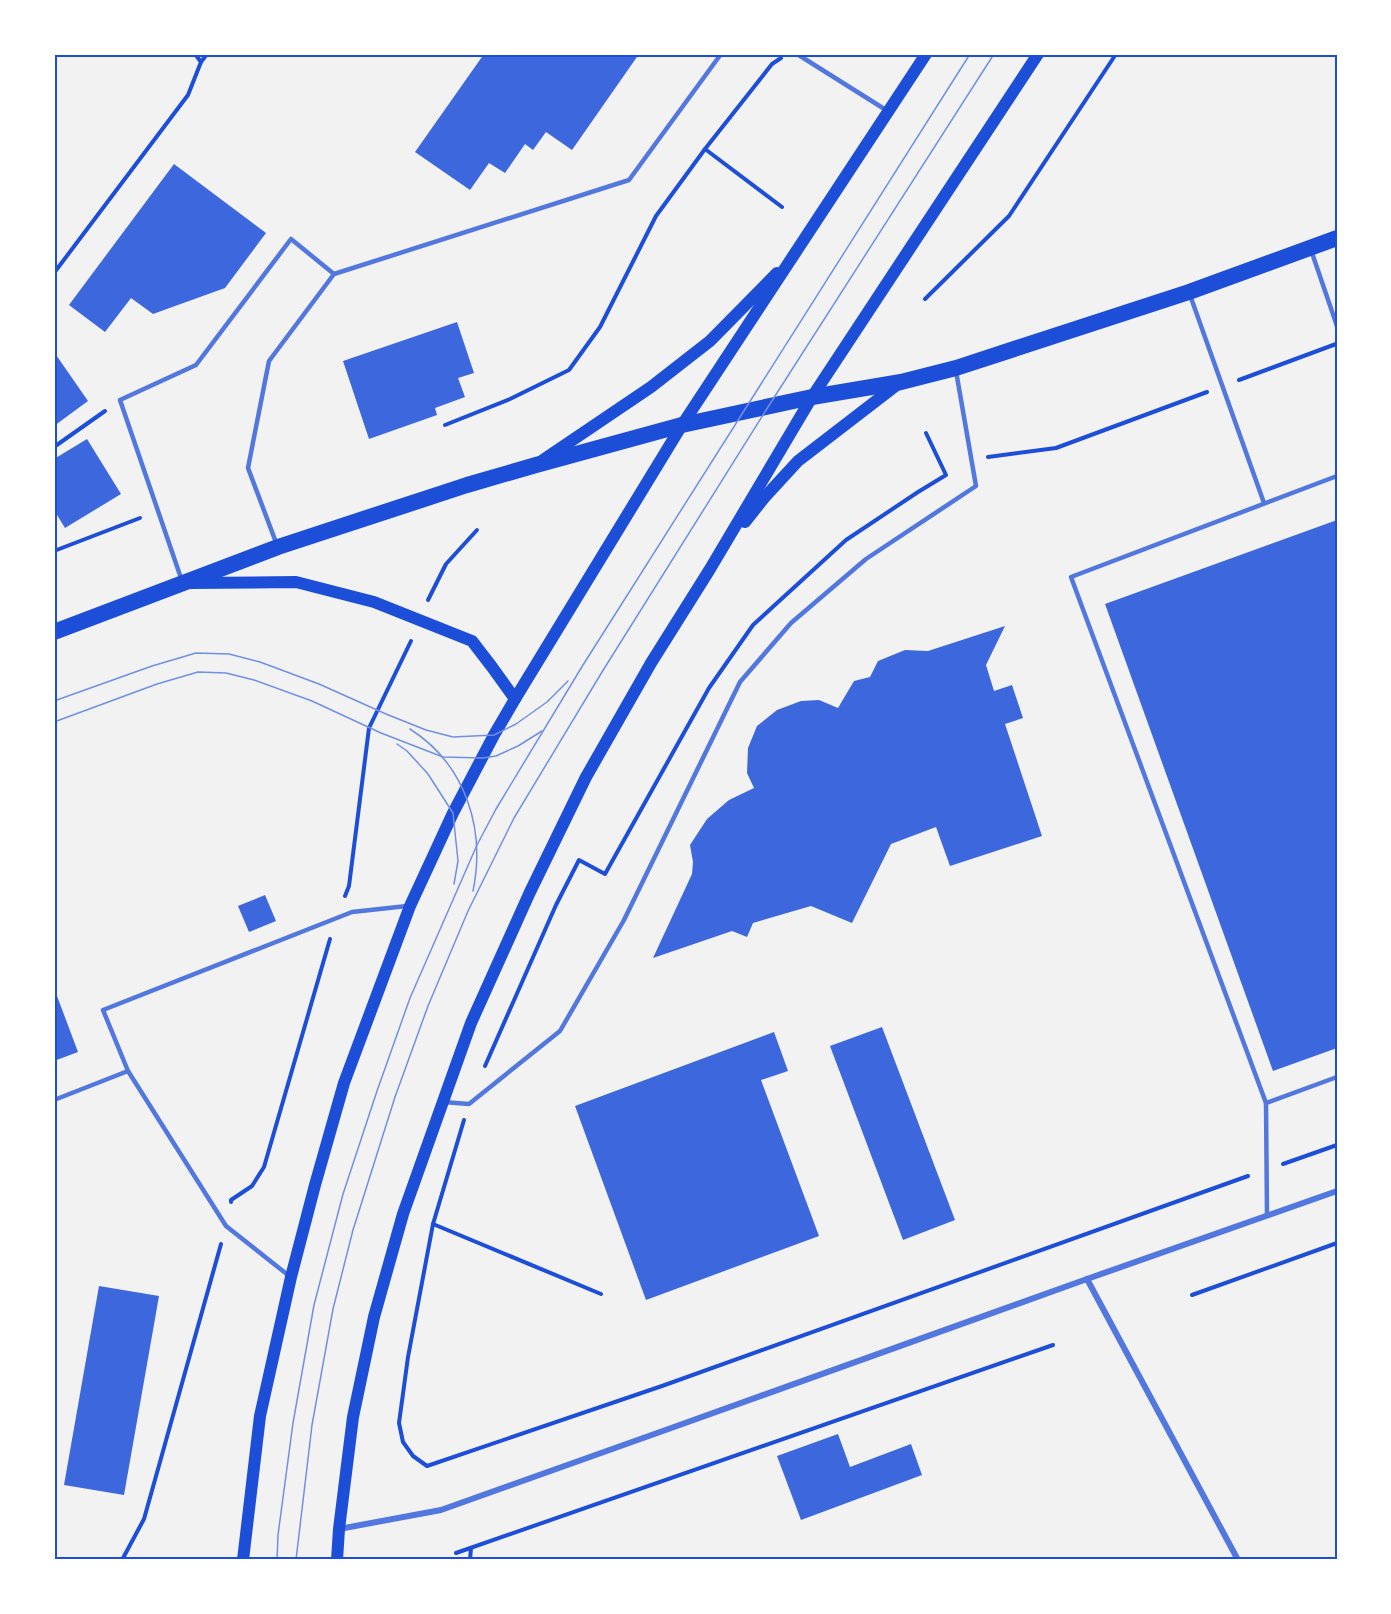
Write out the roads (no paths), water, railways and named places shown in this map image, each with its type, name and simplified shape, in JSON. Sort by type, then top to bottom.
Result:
[{"type":"highway","points":[[54,632],[278,548],[467,485],[682,425],[812,397],[901,382],[956,368],[1189,292],[1337,238]]},
{"type":"main road","points":[[243,1560],[260,1416],[291,1277],[344,1083],[410,906],[453,813],[515,699],[682,425],[926,54]]},
{"type":"main road","points":[[337,1560],[353,1417],[374,1317],[403,1214],[471,1023],[530,892],[586,777],[651,663],[710,569],[812,397],[1038,54]]},
{"type":"main road","points":[[536,465],[651,387],[710,341],[796,253]]},
{"type":"main road","points":[[710,569],[764,498],[798,461],[901,382]]},
{"type":"main road","points":[[183,584],[296,582],[374,602],[472,641],[515,699]]},
{"type":"street","points":[[339,1529],[441,1510],[1086,1278],[1337,1191]]},
{"type":"street","points":[[1086,1278],[1238,1560]]},
{"type":"lane","points":[[278,548],[248,468],[269,361],[334,273],[629,180],[721,54]]},
{"type":"lane","points":[[797,54],[888,111]]},
{"type":"lane","points":[[183,584],[120,400],[196,365],[291,239],[334,273]]},
{"type":"lane","points":[[1310,248],[1337,326]]},
{"type":"lane","points":[[1189,292],[1264,503]]},
{"type":"lane","points":[[442,1102],[469,1104],[560,1031],[624,920],[741,682],[791,623],[866,560],[976,486],[956,368]]},
{"type":"lane","points":[[1267,1216],[1266,1103],[1071,577],[1337,476]]},
{"type":"lane","points":[[291,1277],[226,1226],[128,1071],[102,1010],[352,912],[410,906]]},
{"type":"lane","points":[[54,1100],[128,1071]]},
{"type":"lane","points":[[1266,1103],[1337,1077]]},
{"type":"tram line","points":[[277,1560],[278,1535],[293,1423],[314,1305],[343,1194],[410,998],[477,845],[496,809],[583,665],[970,54]]},
{"type":"tram line","points":[[296,1560],[312,1425],[333,1309],[353,1230],[395,1097],[428,1006],[468,911],[514,818],[602,672],[994,54]]},
{"type":"tram line","points":[[54,701],[196,653],[229,654],[260,662],[319,684],[426,730],[453,737],[494,735],[516,724],[547,702],[568,681]]},
{"type":"tram line","points":[[54,722],[157,684],[198,672],[226,673],[254,680],[312,701],[381,733],[443,757],[496,756],[542,731]]},
{"type":"tram line","points":[[410,729],[429,743],[445,760],[458,779],[467,800],[476,844],[473,891]]},
{"type":"tram line","points":[[397,744],[407,751],[428,774],[453,813],[458,861],[454,884]]}]
